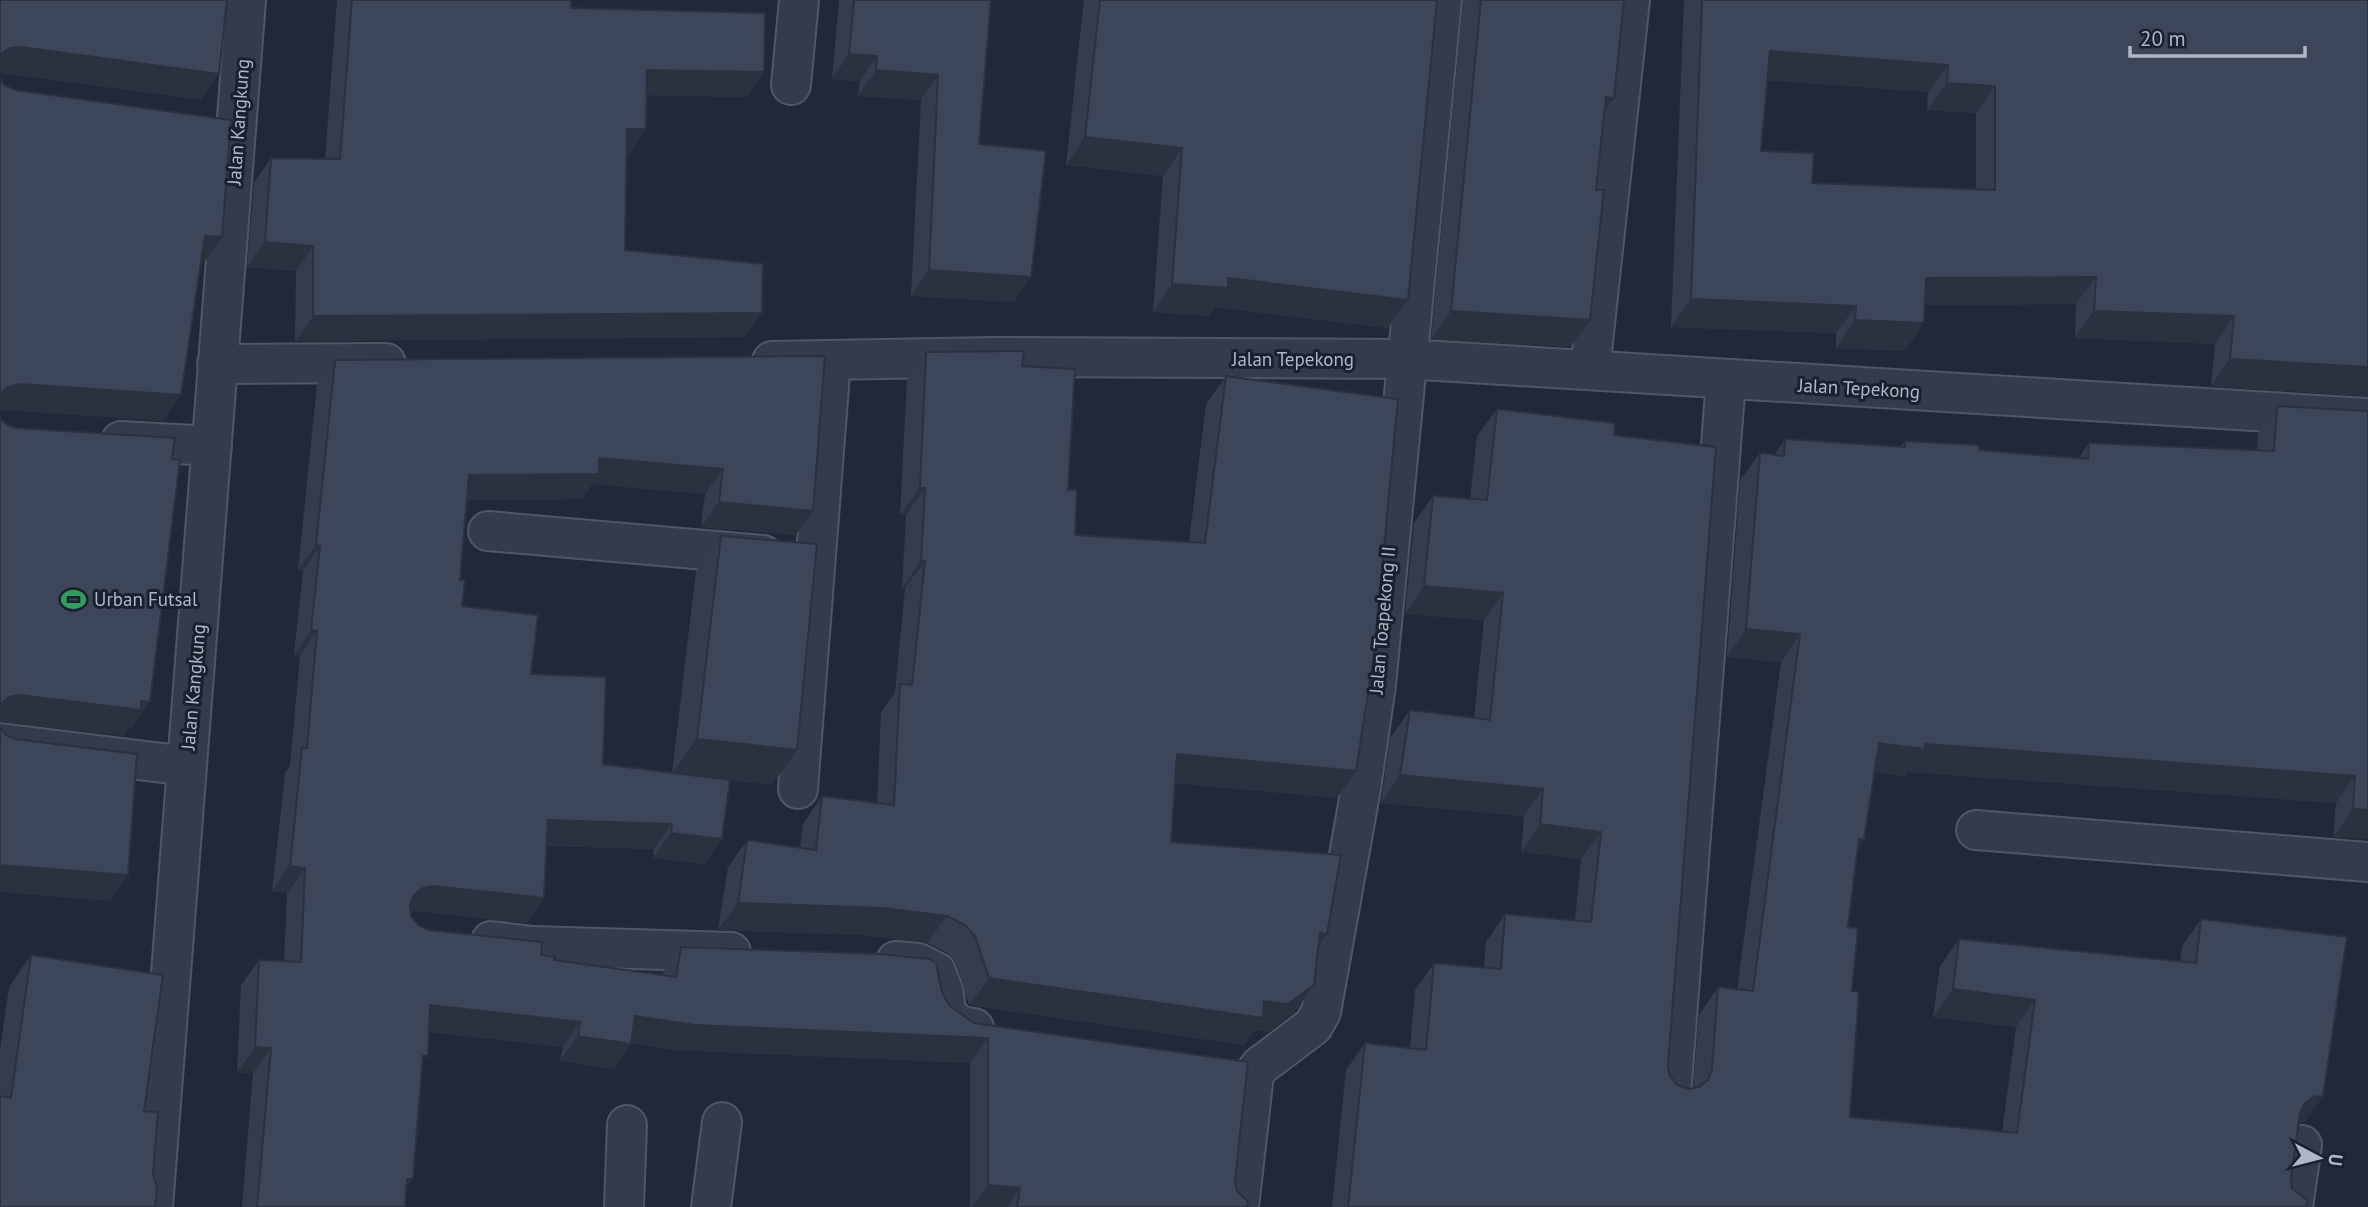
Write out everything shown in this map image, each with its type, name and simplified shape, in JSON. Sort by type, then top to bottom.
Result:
[{"type":"street","name":"Jalan Kangkung","points":[[153,1207],[212,446],[217,364],[220,124],[246,0]]},
{"type":"street","points":[[791,85],[799,0]]},
{"type":"street","name":"Jalan Toapekong II","points":[[1257,1069],[1312,1026],[1321,1012],[1371,721],[1442,0]]},
{"type":"street","points":[[1590,370],[1630,0]]},
{"type":"street","name":"Jalan Tepekong","points":[[742,361],[1406,359],[2368,418]]},
{"type":"street","points":[[798,789],[831,360]]},
{"type":"street","points":[[217,364],[424,363]]},
{"type":"street","points":[[1671,1095],[1726,380]]},
{"type":"street","points":[[92,439],[212,446]]},
{"type":"street","points":[[488,531],[814,559]]},
{"type":"street","points":[[0,743],[187,766]]},
{"type":"street","points":[[1976,830],[2368,862]]},
{"type":"street","points":[[453,937],[533,946],[766,954]]},
{"type":"street","points":[[863,957],[918,963],[936,972],[944,993],[946,1014],[960,1026],[1010,1033]]},
{"type":"street","points":[[1217,1063],[1257,1069],[1239,1207]]},
{"type":"street","points":[[711,1207],[722,1122]]},
{"type":"street","points":[[624,1207],[627,1125]]},
{"type":"street","points":[[2293,1207],[2302,1145]]},
{"type":"building","points":[[0,0],[227,0],[219,74],[21,47],[10,48],[0,57]]},
{"type":"building","points":[[352,0],[571,0],[571,8],[765,13],[764,72],[647,70],[646,129],[627,129],[625,250],[763,264],[762,313],[313,316],[313,246],[265,242],[271,158],[340,159]]},
{"type":"building","points":[[854,0],[991,0],[979,144],[1046,151],[1031,277],[929,270],[938,75],[876,70],[877,56],[849,54]]},
{"type":"building","points":[[1100,0],[1437,0],[1408,300],[1228,278],[1228,288],[1172,284],[1182,148],[1085,137]]},
{"type":"building","points":[[1481,0],[1624,0],[1614,98],[1606,97],[1596,190],[1604,190],[1590,320],[1451,311]]},
{"type":"building","points":[[1702,0],[2368,0],[2368,367],[2230,359],[2234,316],[2094,311],[2096,277],[1926,278],[1924,323],[1855,320],[1856,306],[1691,299]],"holes":[[[1770,51],[1948,65],[1947,83],[1995,86],[1995,190],[1812,183],[1814,153],[1761,151]]]},
{"type":"building","points":[[0,79],[4,85],[15,90],[231,120],[222,237],[205,236],[181,395],[20,384],[8,387],[0,394]]},
{"type":"building","points":[[1024,351],[1022,366],[1075,369],[1068,490],[1077,490],[1075,535],[1205,543],[1226,376],[1398,399],[1374,655],[1356,771],[1177,754],[1171,842],[1341,855],[1327,934],[1320,933],[1314,985],[1288,1004],[1264,1001],[1263,1018],[989,978],[975,936],[965,925],[947,916],[883,908],[738,903],[747,840],[816,850],[822,796],[894,805],[900,684],[912,685],[925,561],[921,561],[925,488],[920,488],[926,352]]},
{"type":"building","points":[[825,356],[813,511],[719,502],[723,469],[599,458],[599,474],[469,475],[460,580],[465,580],[462,606],[538,615],[531,674],[606,677],[603,764],[730,780],[722,839],[671,833],[672,824],[548,820],[544,898],[433,886],[423,888],[414,895],[410,905],[411,916],[418,925],[429,930],[542,942],[541,955],[555,957],[554,960],[676,977],[681,947],[879,954],[929,959],[936,963],[942,992],[949,1005],[974,1023],[1248,1062],[1235,1180],[1237,1191],[1248,1202],[1247,1207],[1017,1207],[1020,1188],[988,1185],[988,1038],[694,1025],[635,1016],[631,1044],[578,1036],[580,1022],[430,1005],[428,1056],[423,1056],[413,1179],[407,1179],[405,1207],[257,1207],[271,1048],[255,1047],[259,960],[301,962],[305,868],[290,866],[302,748],[307,748],[317,631],[311,630],[320,546],[316,545],[335,360]]},
{"type":"building","points":[[2277,406],[2368,411],[2368,810],[2353,809],[2355,776],[1925,744],[1924,749],[1879,743],[1864,840],[1859,839],[1848,927],[1858,928],[1852,991],[1859,992],[1850,1117],[2017,1133],[2035,1000],[1953,989],[1959,939],[2196,963],[2201,919],[2347,937],[2323,1096],[2313,1097],[2305,1103],[2300,1114],[2291,1177],[2292,1188],[2307,1200],[2306,1207],[1348,1207],[1365,1043],[1426,1050],[1434,963],[1501,969],[1505,914],[1591,922],[1601,832],[1540,824],[1543,789],[1400,775],[1410,710],[1490,720],[1503,593],[1424,586],[1433,496],[1487,500],[1497,409],[1615,423],[1614,435],[1716,447],[1668,1066],[1670,1076],[1677,1085],[1689,1089],[1699,1087],[1708,1080],[1712,1070],[1718,987],[1753,991],[1800,634],[1746,629],[1760,453],[1784,456],[1785,439],[1905,447],[1905,441],[1979,445],[1979,450],[2088,459],[2089,443],[2274,451]]},
{"type":"building","name":"Urban Futsal","points":[[0,418],[7,425],[17,428],[175,438],[172,459],[180,460],[150,702],[141,701],[141,710],[20,695],[9,697],[0,706]]},
{"type":"building","points":[[721,536],[817,544],[797,750],[697,739]]},
{"type":"building","points":[[0,728],[15,739],[137,754],[128,875],[0,865]]},
{"type":"building","points":[[31,955],[163,975],[144,1111],[158,1112],[153,1174],[157,1188],[155,1207],[0,1207],[0,1096],[11,1098]]},
{"type":"place","name":"Urban Futsal","points":[[74,599]]}]
